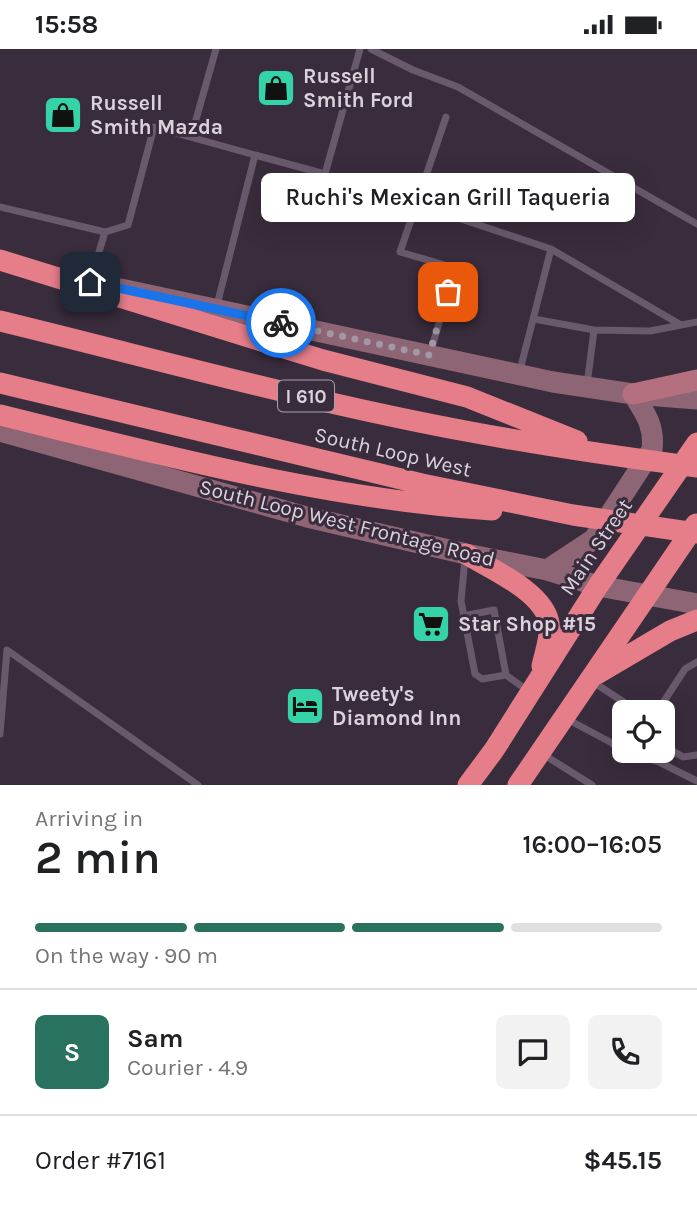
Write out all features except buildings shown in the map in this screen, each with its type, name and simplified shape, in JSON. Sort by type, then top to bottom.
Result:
[{"type":"highway","points":[[0,260],[323,360],[467,397],[615,456]]},
{"type":"highway","name":"South Loop West","points":[[0,321],[469,432],[697,467]]},
{"type":"highway","name":"South Loop West","points":[[0,383],[314,459],[573,515],[697,533]]},
{"type":"highway","points":[[0,415],[271,479],[424,505],[573,515]]},
{"type":"highway","name":"Main Street","points":[[468,785],[494,750],[598,586],[697,443]]},
{"type":"highway","points":[[519,785],[697,522]]},
{"type":"highway","points":[[466,554],[528,592],[547,614],[549,633],[535,685]]},
{"type":"highway","points":[[590,679],[659,636],[697,620]]},
{"type":"main road","points":[[0,260],[519,375],[633,394],[697,399]]},
{"type":"main road","points":[[633,394],[697,380]]},
{"type":"main road","points":[[547,570],[594,539],[652,450],[654,435],[650,421],[633,394]]},
{"type":"main road","name":"South Loop West Frontage Road","points":[[0,431],[307,517],[547,570],[598,586],[697,604]]},
{"type":"lane","points":[[191,137],[216,49]]},
{"type":"lane","points":[[0,207],[105,232],[128,225],[154,127],[325,174],[360,49]]},
{"type":"lane","points":[[371,49],[387,52],[413,70],[458,87],[697,224]]},
{"type":"lane","points":[[429,355],[456,268],[400,252],[446,117]]},
{"type":"lane","points":[[215,309],[256,155]]},
{"type":"lane","points":[[443,213],[551,249],[681,325]]},
{"type":"lane","points":[[90,282],[105,232]]},
{"type":"lane","points":[[519,375],[551,249]]},
{"type":"lane","points":[[534,319],[594,330],[650,331],[697,322]]},
{"type":"lane","points":[[587,387],[594,330]]},
{"type":"lane","points":[[466,554],[461,601],[475,674],[482,679],[506,675],[535,685]]},
{"type":"lane","points":[[463,616],[494,610],[506,675]]},
{"type":"lane","points":[[0,734],[7,650],[198,785]]},
{"type":"lane","points":[[665,700],[685,669],[697,662]]},
{"type":"lane","points":[[590,679],[620,700]]},
{"type":"lane","points":[[564,717],[612,743]]},
{"type":"lane","points":[[675,752],[683,757],[697,754]]},
{"type":"lane","points":[[540,753],[592,785]]},
{"type":"lane","points":[[661,763],[697,782]]},
{"type":"lane","points":[[574,785],[579,777]]},
{"type":"way so far","points":[[281,323],[429,355],[448,292]]},
{"type":"place","name":"Russell Smith Ford","points":[[276,88]]},
{"type":"place","name":"Russell Smith Mazda","points":[[63,115]]},
{"type":"place","name":"Ruchi's Mexican Grill Taqueria","points":[[448,292]]},
{"type":"place","name":"Star Shop #15","points":[[431,624]]},
{"type":"place","name":"Tweety's Diamond Inn","points":[[305,706]]},
{"type":"route","points":[[90,282],[281,323]]}]
